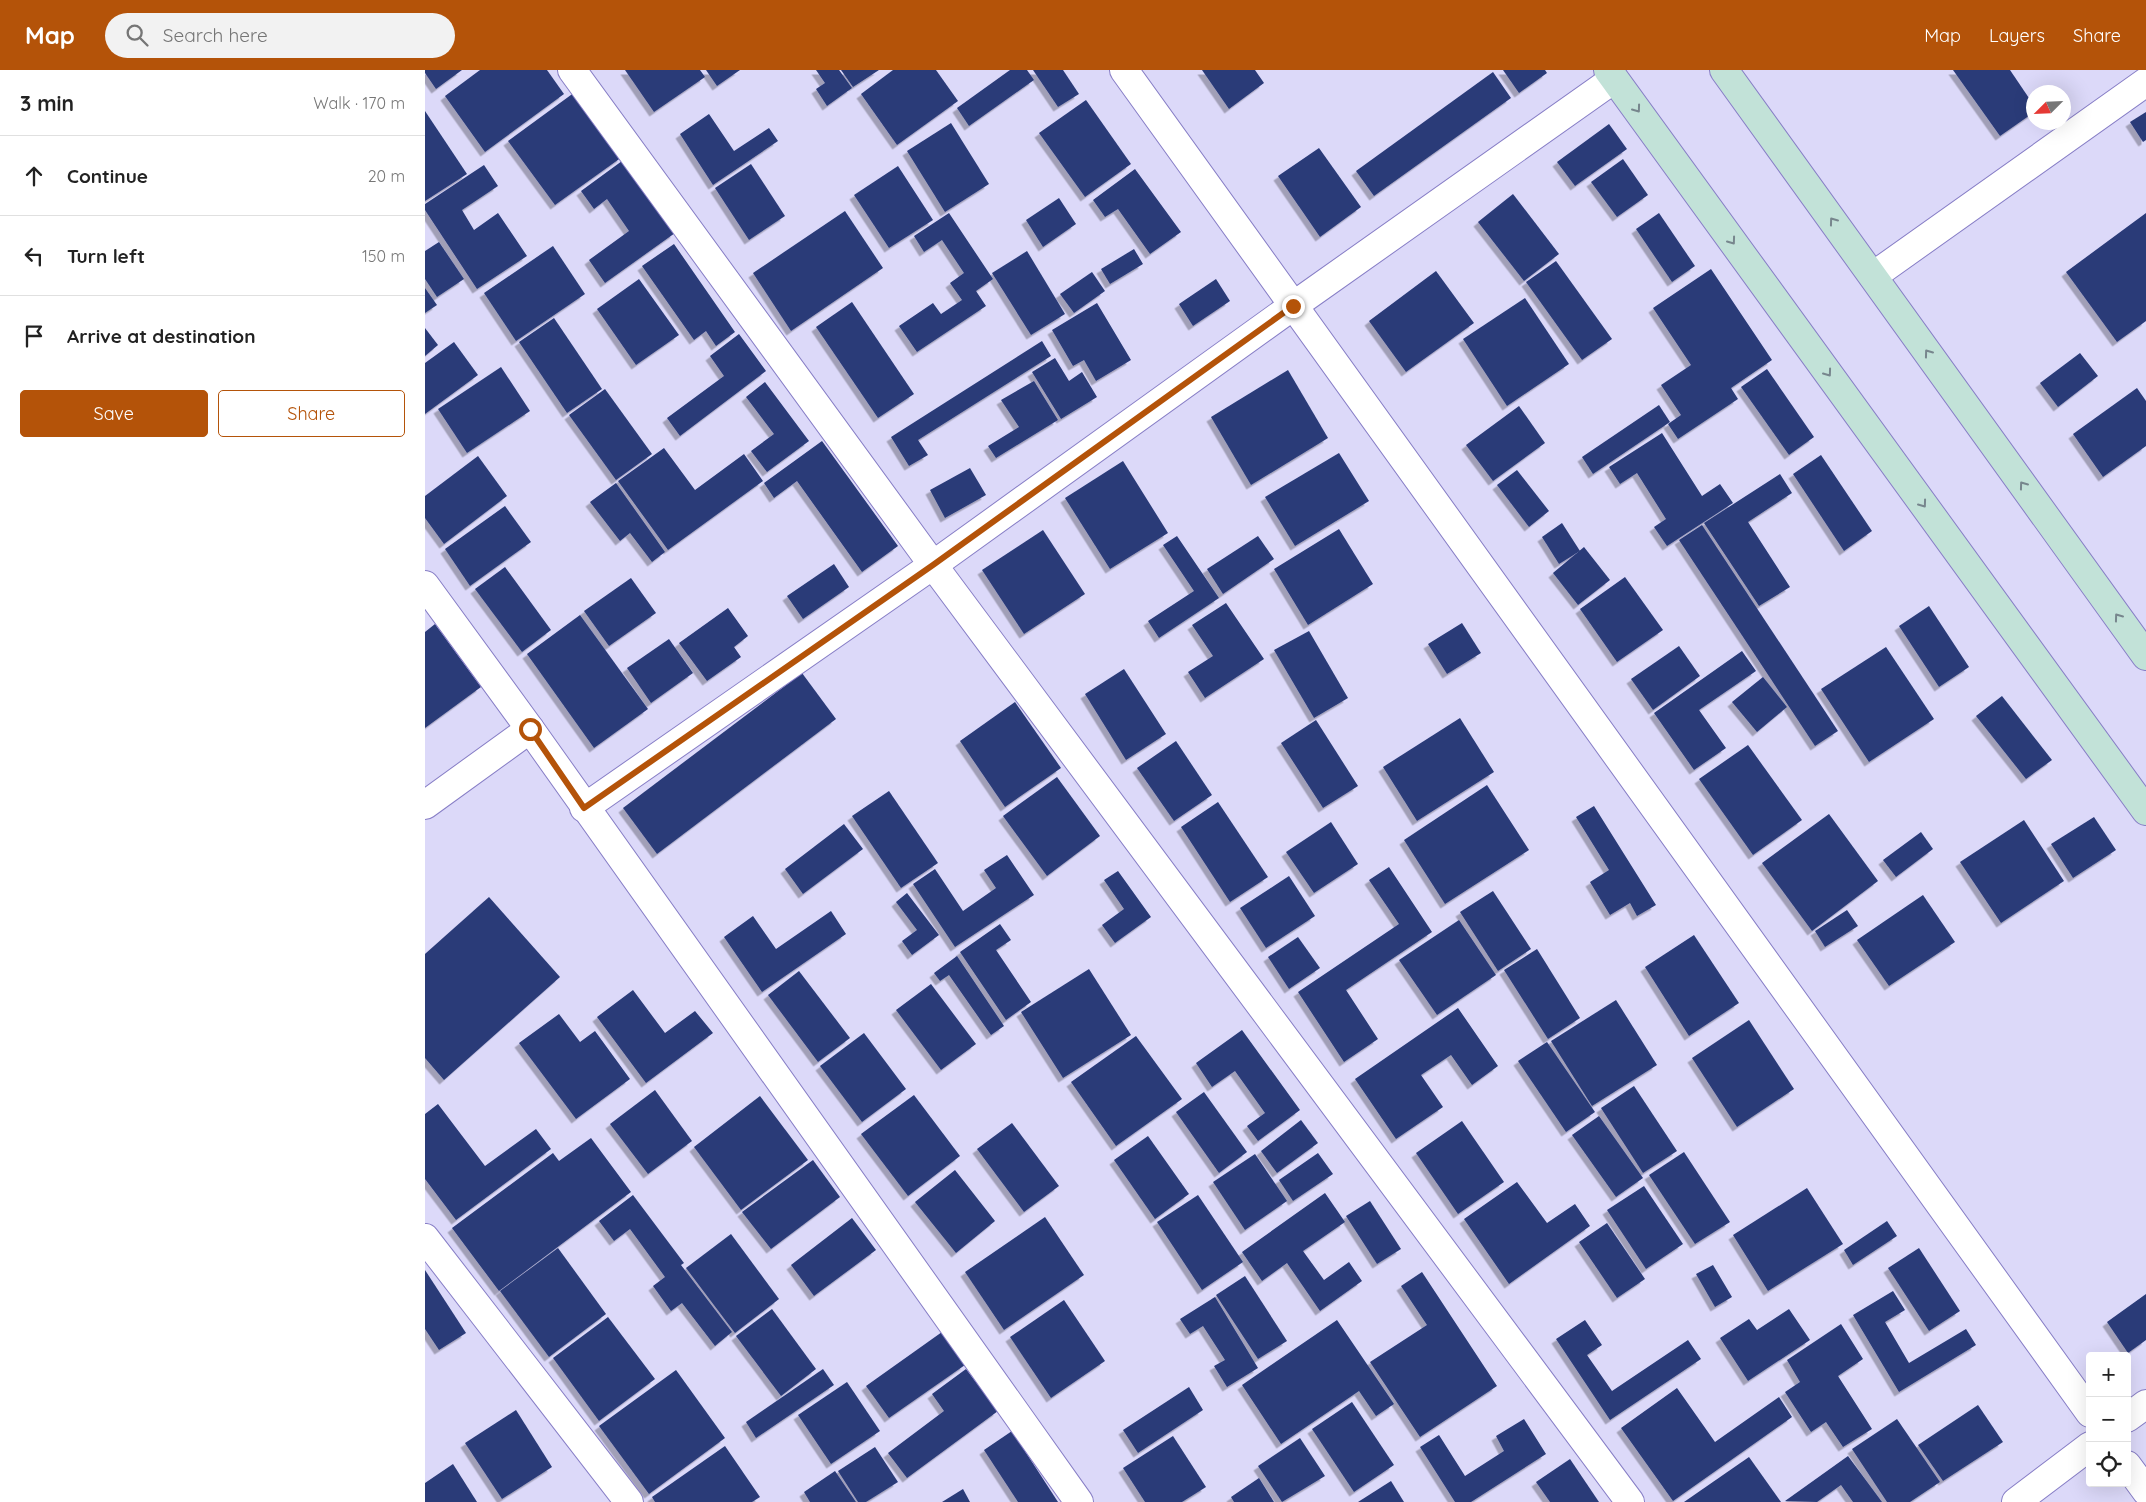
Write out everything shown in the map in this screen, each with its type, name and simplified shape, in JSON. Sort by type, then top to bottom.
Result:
[{"type":"main road","points":[[1724,70],[2146,656]]},
{"type":"main road","points":[[1611,74],[2146,812]]},
{"type":"street","points":[[572,70],[933,565],[1630,1502]]},
{"type":"street","points":[[1124,70],[2086,1407]]},
{"type":"street","points":[[584,808],[933,565],[1611,74]]},
{"type":"street","points":[[1873,276],[2146,82]]},
{"type":"street","points":[[425,585],[530,729],[584,808],[1079,1502]]},
{"type":"street","points":[[425,805],[530,729]]},
{"type":"street","points":[[425,1238],[629,1502]]},
{"type":"street","points":[[2131,1415],[2146,1404]]},
{"type":"street","points":[[2016,1502],[2086,1449]]},
{"type":"street","points":[[2131,1470],[2146,1491]]},
{"type":"building","points":[[425,70],[462,70],[436,89],[425,73]]},
{"type":"building","points":[[480,70],[547,70],[564,94],[485,152],[445,96]]},
{"type":"building","points":[[625,70],[700,70],[705,77],[654,112]]},
{"type":"building","points":[[706,70],[740,70],[717,86]]},
{"type":"building","points":[[816,70],[839,70],[852,88],[827,106],[816,89],[825,83]]},
{"type":"building","points":[[841,70],[879,70],[853,87]]},
{"type":"building","points":[[893,70],[936,70],[958,101],[897,145],[861,94]]},
{"type":"building","points":[[1010,70],[1027,70],[1034,80],[969,126],[957,108]]},
{"type":"building","points":[[1033,70],[1063,70],[1079,94],[1058,107]]},
{"type":"building","points":[[1202,70],[1255,70],[1264,83],[1229,109]]},
{"type":"building","points":[[1503,70],[1545,70],[1547,73],[1519,93]]},
{"type":"building","points":[[1953,70],[2010,70],[2026,94],[2026,118],[2000,136]]},
{"type":"building","points":[[1493,72],[1511,98],[1374,196],[1356,171]]},
{"type":"building","points":[[575,92],[622,157],[555,205],[508,141]]},
{"type":"building","points":[[1086,100],[1131,164],[1085,197],[1039,133]]},
{"type":"building","points":[[425,111],[467,174],[425,201]]},
{"type":"building","points":[[2146,112],[2146,140],[2143,142],[2130,122]]},
{"type":"building","points":[[709,114],[734,151],[769,128],[778,141],[713,185],[680,134]]},
{"type":"building","points":[[951,123],[989,184],[945,212],[907,151]]},
{"type":"building","points":[[1609,124],[1627,149],[1575,186],[1557,162]]},
{"type":"building","points":[[1319,148],[1361,207],[1320,237],[1278,176]]},
{"type":"building","points":[[1623,159],[1648,195],[1617,217],[1591,182]]},
{"type":"building","points":[[622,161],[675,233],[605,283],[589,260],[629,231],[607,199],[594,209],[581,191]]},
{"type":"building","points":[[751,164],[785,216],[749,240],[715,188]]},
{"type":"building","points":[[484,165],[498,186],[462,210],[474,230],[498,213],[527,256],[477,289],[425,210],[425,204]]},
{"type":"building","points":[[898,166],[933,220],[889,248],[854,195]]},
{"type":"building","points":[[1135,169],[1181,232],[1150,254],[1118,209],[1105,217],[1093,200]]},
{"type":"building","points":[[1513,194],[1559,254],[1524,281],[1478,222]]},
{"type":"building","points":[[1059,198],[1076,224],[1043,247],[1026,220]]},
{"type":"building","points":[[845,211],[883,268],[791,331],[753,273]]},
{"type":"building","points":[[949,213],[993,279],[976,291],[986,306],[917,352],[899,326],[933,303],[941,314],[962,300],[950,283],[964,273],[942,240],[924,252],[914,236]]},
{"type":"building","points":[[1659,213],[1695,266],[1672,282],[1636,229]]},
{"type":"building","points":[[2146,213],[2146,321],[2117,342],[2066,272]]},
{"type":"building","points":[[439,242],[464,279],[437,297],[425,279],[425,251]]},
{"type":"building","points":[[674,244],[735,332],[716,346],[706,331],[694,340],[642,266]]},
{"type":"building","points":[[553,246],[585,294],[516,341],[484,293]]},
{"type":"building","points":[[1134,249],[1143,264],[1110,284],[1101,269]]},
{"type":"building","points":[[1027,251],[1065,314],[1031,335],[992,273]]},
{"type":"building","points":[[1556,261],[1612,339],[1582,360],[1526,282]]},
{"type":"building","points":[[1711,269],[1772,360],[1731,388],[1738,399],[1678,439],[1668,424],[1681,415],[1661,385],[1691,365],[1653,308]]},
{"type":"building","points":[[1436,271],[1474,323],[1406,372],[1369,321]]},
{"type":"building","points":[[1092,272],[1105,291],[1074,313],[1060,294]]},
{"type":"building","points":[[639,279],[679,335],[636,365],[597,309]]},
{"type":"building","points":[[1216,279],[1230,301],[1193,326],[1179,304]]},
{"type":"building","points":[[425,288],[437,305],[425,313]]},
{"type":"building","points":[[1525,298],[1569,364],[1507,406],[1463,339]]},
{"type":"building","points":[[852,302],[914,394],[878,418],[816,327]]},
{"type":"building","points":[[1097,303],[1131,360],[1096,381],[1084,360],[1073,366],[1052,330]]},
{"type":"building","points":[[554,318],[602,389],[567,413],[519,342]]},
{"type":"building","points":[[425,328],[438,345],[425,356]]},
{"type":"building","points":[[739,334],[766,371],[680,436],[667,418],[724,376],[710,356]]},
{"type":"building","points":[[1042,341],[1051,356],[918,440],[928,455],[909,466],[891,437]]},
{"type":"building","points":[[454,342],[478,375],[425,414],[425,363]]},
{"type":"building","points":[[2080,353],[2098,376],[2058,407],[2040,383]]},
{"type":"building","points":[[1055,358],[1069,381],[1082,372],[1097,397],[1061,419],[1032,372]]},
{"type":"building","points":[[501,367],[530,411],[467,453],[438,409]]},
{"type":"building","points":[[1767,369],[1814,437],[1789,455],[1741,387]]},
{"type":"building","points":[[1288,370],[1328,438],[1251,485],[1211,417]]},
{"type":"building","points":[[1034,381],[1058,420],[996,458],[988,446],[1019,427],[1001,400]]},
{"type":"building","points":[[765,382],[809,441],[767,472],[751,451],[774,434],[746,397]]},
{"type":"building","points":[[2137,388],[2146,401],[2146,446],[2103,477],[2073,434]]},
{"type":"building","points":[[605,389],[652,454],[616,480],[569,415]]},
{"type":"building","points":[[1659,405],[1670,422],[1593,474],[1582,457]]},
{"type":"building","points":[[1519,406],[1545,443],[1493,481],[1466,445]]},
{"type":"building","points":[[1662,433],[1702,496],[1720,484],[1733,503],[1667,546],[1654,527],[1666,519],[1637,473],[1620,484],[1609,467]]},
{"type":"building","points":[[822,441],[898,546],[862,572],[797,481],[774,498],[764,483]]},
{"type":"building","points":[[664,448],[695,490],[744,454],[763,481],[668,550],[618,481]]},
{"type":"building","points":[[1339,453],[1369,501],[1295,546],[1265,497]]},
{"type":"building","points":[[1821,455],[1872,531],[1844,551],[1793,474]]},
{"type":"building","points":[[478,456],[507,496],[444,544],[425,518],[425,496]]},
{"type":"building","points":[[1123,461],[1168,533],[1110,569],[1065,498]]},
{"type":"building","points":[[970,468],[986,495],[945,518],[930,490]]},
{"type":"building","points":[[1517,470],[1549,511],[1529,527],[1497,485]]},
{"type":"building","points":[[1780,474],[1792,493],[1748,522],[1790,587],[1759,606],[1704,523]]},
{"type":"building","points":[[616,483],[665,552],[652,562],[630,533],[620,541],[590,502]]},
{"type":"building","points":[[505,506],[531,542],[470,586],[445,549]]},
{"type":"building","points":[[1562,523],[1580,551],[1559,564],[1542,537]]},
{"type":"building","points":[[1702,525],[1838,731],[1815,746],[1679,540]]},
{"type":"building","points":[[1339,529],[1373,584],[1308,625],[1274,569]]},
{"type":"building","points":[[1043,530],[1085,594],[1024,634],[982,570]]},
{"type":"building","points":[[1177,536],[1219,598],[1159,638],[1148,621],[1194,591],[1163,545]]},
{"type":"building","points":[[1258,536],[1274,559],[1223,594],[1207,569]]},
{"type":"building","points":[[1584,547],[1610,580],[1578,605],[1553,573]]},
{"type":"building","points":[[834,564],[849,587],[803,619],[787,596]]},
{"type":"building","points":[[505,567],[551,630],[522,652],[475,589]]},
{"type":"building","points":[[1625,577],[1663,630],[1617,662],[1580,609]]},
{"type":"building","points":[[631,578],[656,613],[609,646],[584,611]]},
{"type":"building","points":[[1226,603],[1264,659],[1205,698],[1188,672],[1213,656],[1192,625]]},
{"type":"building","points":[[1929,606],[1969,667],[1939,687],[1899,626]]},
{"type":"building","points":[[728,608],[748,636],[734,647],[741,657],[707,681],[679,643]]},
{"type":"building","points":[[580,615],[648,709],[594,748],[527,654]]},
{"type":"building","points":[[1462,623],[1481,653],[1447,674],[1428,644]]},
{"type":"building","points":[[435,624],[481,687],[425,728],[425,632]]},
{"type":"building","points":[[1309,631],[1348,698],[1314,718],[1274,650]]},
{"type":"building","points":[[669,639],[693,673],[651,703],[627,668]]},
{"type":"building","points":[[1679,646],[1700,676],[1653,710],[1631,679]]},
{"type":"building","points":[[1886,647],[1934,719],[1869,762],[1821,689]]},
{"type":"building","points":[[1742,651],[1756,671],[1699,710],[1726,748],[1694,770],[1654,713]]},
{"type":"building","points":[[1124,669],[1166,734],[1126,760],[1085,694]]},
{"type":"building","points":[[802,673],[836,719],[657,854],[623,808]]},
{"type":"building","points":[[1763,677],[1787,707],[1757,732],[1732,702]]},
{"type":"building","points":[[2002,696],[2052,760],[2026,779],[1976,716]]},
{"type":"building","points":[[1015,702],[1061,768],[1005,807],[960,741]]},
{"type":"building","points":[[1460,718],[1494,772],[1417,821],[1383,767]]},
{"type":"building","points":[[1316,720],[1358,786],[1323,808],[1281,743]]},
{"type":"building","points":[[1176,741],[1212,795],[1174,821],[1137,768]]},
{"type":"building","points":[[1748,745],[1802,820],[1753,855],[1699,779]]},
{"type":"building","points":[[1057,777],[1100,836],[1047,876],[1003,816]]},
{"type":"building","points":[[1487,785],[1529,850],[1445,904],[1404,840]]},
{"type":"building","points":[[889,791],[938,863],[901,888],[852,816]]},
{"type":"building","points":[[1218,802],[1268,877],[1230,902],[1181,827]]},
{"type":"building","points":[[1594,806],[1656,905],[1637,916],[1630,903],[1610,915],[1590,882],[1609,870],[1576,817]]},
{"type":"building","points":[[1829,814],[1878,881],[1812,931],[1762,863]]},
{"type":"building","points":[[2094,817],[2116,850],[2073,878],[2051,844]]},
{"type":"building","points":[[2024,820],[2064,881],[2001,923],[1960,862]]},
{"type":"building","points":[[1331,822],[1358,864],[1314,893],[1286,852]]},
{"type":"building","points":[[844,824],[863,849],[803,894],[785,869]]},
{"type":"building","points":[[1921,832],[1933,849],[1896,877],[1883,860]]},
{"type":"building","points":[[1007,855],[1034,895],[955,947],[913,884],[935,869],[963,911],[996,888],[984,870]]},
{"type":"building","points":[[1389,867],[1432,932],[1346,990],[1378,1039],[1344,1062],[1298,992],[1399,924],[1369,880]]},
{"type":"building","points":[[1118,871],[1151,917],[1115,943],[1102,925],[1124,909],[1104,880]]},
{"type":"building","points":[[1289,876],[1315,916],[1266,948],[1240,908]]},
{"type":"building","points":[[1493,891],[1531,949],[1498,971],[1460,912]]},
{"type":"building","points":[[907,893],[939,935],[912,955],[902,941],[917,930],[896,902]]},
{"type":"building","points":[[1923,895],[1955,942],[1889,986],[1857,940]]},
{"type":"building","points":[[489,897],[560,977],[444,1080],[425,1058],[425,954]]},
{"type":"building","points":[[1847,910],[1858,926],[1825,947],[1815,931]]},
{"type":"building","points":[[831,911],[846,934],[762,992],[724,937],[753,916],[776,949]]},
{"type":"building","points":[[1459,920],[1496,975],[1437,1015],[1399,960]]},
{"type":"building","points":[[1000,924],[1011,940],[996,950],[1031,1002],[1006,1020],[960,952]]},
{"type":"building","points":[[1694,935],[1739,1003],[1689,1036],[1645,967]]},
{"type":"building","points":[[1298,937],[1320,968],[1289,989],[1268,957]]},
{"type":"building","points":[[1537,949],[1580,1018],[1548,1039],[1504,970]]},
{"type":"building","points":[[957,956],[1004,1026],[991,1035],[949,975],[940,981],[934,973]]},
{"type":"building","points":[[1089,969],[1131,1035],[1063,1078],[1021,1012]]},
{"type":"building","points":[[799,971],[850,1038],[818,1062],[768,995]]},
{"type":"building","points":[[931,984],[976,1044],[941,1070],[896,1010]]},
{"type":"building","points":[[633,990],[665,1033],[695,1011],[713,1033],[646,1083],[597,1017]]},
{"type":"building","points":[[1616,1000],[1657,1065],[1592,1106],[1551,1041]]},
{"type":"building","points":[[1458,1008],[1498,1066],[1472,1085],[1451,1055],[1421,1075],[1443,1107],[1396,1139],[1355,1079]]},
{"type":"building","points":[[559,1014],[580,1042],[595,1031],[630,1079],[576,1119],[519,1043]]},
{"type":"building","points":[[1749,1020],[1794,1089],[1737,1127],[1692,1058]]},
{"type":"building","points":[[1242,1030],[1300,1110],[1258,1141],[1247,1126],[1265,1113],[1235,1071],[1212,1087],[1196,1063]]},
{"type":"building","points":[[864,1033],[906,1089],[862,1122],[820,1066]]},
{"type":"building","points":[[1136,1036],[1182,1099],[1116,1146],[1071,1082]]},
{"type":"building","points":[[1547,1042],[1595,1112],[1566,1132],[1518,1061]]},
{"type":"building","points":[[1634,1086],[1677,1151],[1643,1173],[1601,1108]]},
{"type":"building","points":[[655,1090],[692,1141],[648,1174],[610,1124]]},
{"type":"building","points":[[1204,1092],[1247,1152],[1219,1173],[1176,1112]]},
{"type":"building","points":[[914,1095],[960,1156],[908,1196],[861,1134]]},
{"type":"building","points":[[760,1096],[808,1160],[741,1210],[694,1147]]},
{"type":"building","points":[[438,1104],[485,1166],[536,1129],[551,1149],[456,1220],[425,1179],[425,1114]]},
{"type":"building","points":[[1599,1116],[1643,1178],[1616,1197],[1572,1135]]},
{"type":"building","points":[[1301,1120],[1318,1143],[1277,1173],[1261,1151]]},
{"type":"building","points":[[1462,1121],[1504,1182],[1458,1214],[1416,1153]]},
{"type":"building","points":[[1012,1123],[1059,1186],[1024,1212],[977,1149]]},
{"type":"building","points":[[1148,1136],[1189,1194],[1155,1219],[1114,1160]]},
{"type":"building","points":[[591,1138],[631,1192],[499,1291],[452,1228],[553,1153],[559,1161]]},
{"type":"building","points":[[1684,1152],[1730,1222],[1695,1244],[1649,1175]]},
{"type":"building","points":[[1318,1153],[1333,1174],[1293,1201],[1279,1180]]},
{"type":"building","points":[[1255,1154],[1287,1201],[1245,1230],[1213,1182]]},
{"type":"building","points":[[813,1160],[840,1197],[771,1249],[742,1212]]},
{"type":"building","points":[[955,1170],[995,1221],[956,1253],[915,1202]]},
{"type":"building","points":[[1517,1182],[1547,1223],[1575,1204],[1590,1226],[1509,1284],[1464,1219]]},
{"type":"building","points":[[1644,1186],[1683,1244],[1646,1269],[1607,1210]]},
{"type":"building","points":[[1807,1188],[1843,1244],[1768,1291],[1733,1235]]},
{"type":"building","points":[[1325,1193],[1345,1222],[1303,1251],[1324,1280],[1349,1262],[1362,1281],[1320,1311],[1287,1263],[1262,1281],[1242,1252]]},
{"type":"building","points":[[633,1195],[684,1263],[681,1265],[732,1332],[715,1346],[682,1303],[671,1311],[653,1286],[665,1277],[630,1229],[614,1241],[599,1221]]},
{"type":"building","points":[[1198,1195],[1243,1262],[1202,1290],[1157,1222]]},
{"type":"building","points":[[1370,1201],[1401,1249],[1377,1264],[1346,1216]]},
{"type":"building","points":[[1045,1217],[1084,1275],[1004,1330],[965,1272]]},
{"type":"building","points":[[852,1218],[876,1250],[814,1296],[791,1265]]},
{"type":"building","points":[[1887,1221],[1897,1236],[1853,1265],[1844,1250]]},
{"type":"building","points":[[1607,1223],[1645,1279],[1617,1298],[1579,1242]]},
{"type":"building","points":[[731,1234],[779,1299],[735,1333],[686,1268]]},
{"type":"building","points":[[558,1248],[606,1314],[549,1357],[500,1291]]},
{"type":"building","points":[[1919,1248],[1960,1311],[1929,1331],[1888,1268]]},
{"type":"building","points":[[1713,1265],[1732,1297],[1715,1307],[1696,1274]]},
{"type":"building","points":[[425,1270],[466,1333],[439,1350],[425,1329]]},
{"type":"building","points":[[1422,1272],[1497,1386],[1420,1437],[1370,1362],[1427,1325],[1401,1286]]},
{"type":"building","points":[[1245,1276],[1287,1341],[1258,1359],[1216,1295]]},
{"type":"building","points":[[1893,1291],[1905,1310],[1885,1322],[1909,1363],[1966,1329],[1976,1345],[1899,1392],[1853,1315]]},
{"type":"building","points":[[2146,1294],[2146,1340],[2129,1352],[2127,1352],[2107,1322]]},
{"type":"building","points":[[1215,1297],[1258,1368],[1227,1387],[1214,1366],[1225,1360],[1203,1326],[1190,1334],[1180,1319]]},
{"type":"building","points":[[1064,1300],[1105,1361],[1051,1398],[1010,1337]]},
{"type":"building","points":[[772,1309],[816,1369],[781,1396],[736,1336]]},
{"type":"building","points":[[1789,1309],[1810,1340],[1748,1381],[1720,1338],[1749,1319],[1757,1330]]},
{"type":"building","points":[[608,1317],[655,1379],[599,1421],[553,1358]]},
{"type":"building","points":[[1337,1320],[1394,1404],[1376,1416],[1359,1391],[1281,1444],[1242,1385]]},
{"type":"building","points":[[1585,1320],[1602,1345],[1587,1355],[1612,1391],[1688,1340],[1701,1359],[1610,1420],[1556,1339]]},
{"type":"building","points":[[1841,1324],[1863,1359],[1838,1376],[1872,1429],[1843,1447],[1826,1422],[1811,1432],[1785,1392],[1800,1382],[1787,1360]]},
{"type":"building","points":[[942,1332],[965,1365],[889,1418],[866,1386]]},
{"type":"building","points":[[823,1369],[834,1385],[756,1438],[746,1422]]},
{"type":"building","points":[[966,1369],[998,1411],[907,1478],[888,1453],[944,1411],[932,1394]]},
{"type":"building","points":[[676,1370],[725,1438],[649,1494],[599,1426]]},
{"type":"building","points":[[847,1382],[880,1431],[831,1464],[798,1415]]},
{"type":"building","points":[[1189,1387],[1203,1410],[1138,1453],[1123,1430]]},
{"type":"building","points":[[1677,1388],[1715,1442],[1779,1397],[1792,1417],[1673,1501],[1621,1428]]},
{"type":"building","points":[[1352,1402],[1394,1465],[1354,1492],[1312,1429]]},
{"type":"building","points":[[1978,1405],[2003,1442],[1943,1481],[1918,1445]]},
{"type":"building","points":[[516,1410],[552,1467],[502,1499],[465,1443]]},
{"type":"building","points":[[1524,1419],[1546,1454],[1471,1502],[1455,1502],[1420,1447],[1439,1435],[1465,1476],[1504,1451],[1496,1436]]},
{"type":"building","points":[[1897,1419],[1940,1482],[1910,1502],[1887,1502],[1852,1449]]},
{"type":"building","points":[[1012,1431],[1058,1502],[1018,1502],[984,1450]]},
{"type":"building","points":[[1173,1436],[1206,1487],[1182,1502],[1145,1502],[1123,1468]]},
{"type":"building","points":[[1300,1438],[1325,1476],[1282,1502],[1258,1466]]},
{"type":"building","points":[[725,1446],[760,1497],[752,1502],[655,1502],[652,1497]]},
{"type":"building","points":[[875,1447],[898,1482],[866,1502],[858,1502],[838,1471]]},
{"type":"building","points":[[1848,1456],[1882,1502],[1853,1502],[1841,1485],[1817,1502],[1785,1501]]},
{"type":"building","points":[[1749,1457],[1781,1502],[1684,1502]]},
{"type":"building","points":[[1570,1459],[1599,1502],[1550,1502],[1536,1482]]},
{"type":"building","points":[[453,1464],[477,1502],[425,1502],[425,1483]]},
{"type":"building","points":[[835,1471],[856,1502],[810,1502],[804,1492]]},
{"type":"building","points":[[1259,1478],[1274,1502],[1234,1502],[1231,1497]]},
{"type":"building","points":[[1391,1481],[1404,1502],[1358,1502]]},
{"type":"building","points":[[963,1489],[970,1502],[942,1502]]},
{"type":"route","points":[[530,729],[584,808],[933,565],[1293,306]]}]
